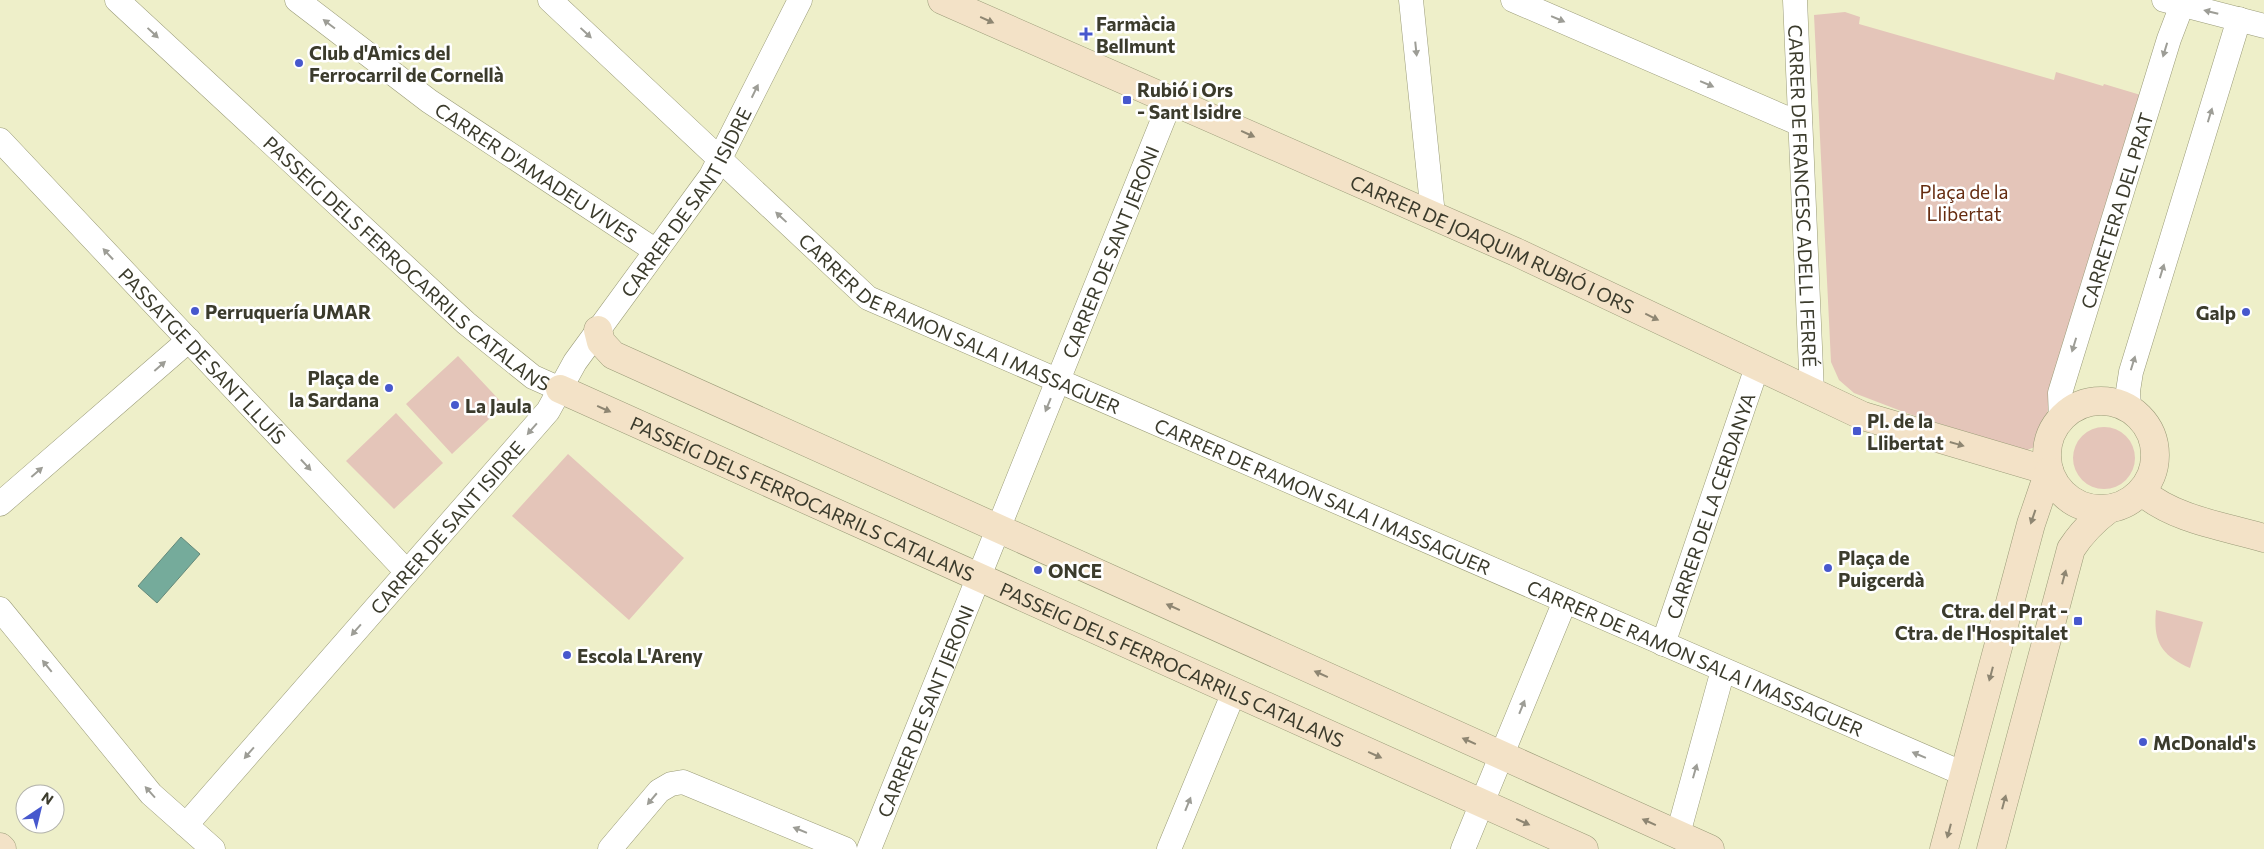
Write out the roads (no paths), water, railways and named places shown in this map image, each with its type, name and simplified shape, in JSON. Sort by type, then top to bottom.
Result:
[{"type":"street","name":"PASSEIG DELS FERROCARRILS CATALANS","points":[[117,0],[466,323],[533,377],[1584,849]]},
{"type":"street","name":"CARRER D'AMADEU VIVES","points":[[297,0],[429,101],[656,251]]},
{"type":"street","name":"CARRER DE RAMON SALA I MASSAGUER","points":[[550,0],[868,298],[1964,774]]},
{"type":"street","name":"CARRER DE SANT ISIDRE","points":[[186,825],[548,410],[575,362],[711,176],[800,0]]},
{"type":"street","name":"CARRER DE JOAQUIM RUBIÓ I ORS","points":[[942,0],[1516,252],[1863,416],[2050,471]]},
{"type":"street","points":[[1411,0],[1432,216]]},
{"type":"street","points":[[1513,0],[1800,124]]},
{"type":"street","name":"CARRER DE FRANCESC ADELL I FERRÉ","points":[[1795,0],[1812,393]]},
{"type":"street","points":[[2173,2],[2264,26]]},
{"type":"street","name":"CARRETERA DEL PRAT","points":[[2061,420],[2060,393],[2169,38],[2173,2]]},
{"type":"street","points":[[2130,410],[2128,391],[2131,372],[2239,19]]},
{"type":"street","name":"CARRER DE SANT JERONI","points":[[869,849],[1171,100]]},
{"type":"street","name":"PASSATGE DE SANT LLUÍS","points":[[0,140],[406,572]]},
{"type":"street","points":[[598,330],[601,342],[613,354],[1710,849]]},
{"type":"street","points":[[0,504],[189,340]]},
{"type":"street","name":"CARRER DE LA CERDANYA","points":[[1663,644],[1757,367]]},
{"type":"street","points":[[1944,849],[2030,524],[2050,471],[2049,446],[2061,420],[2072,408],[2085,402],[2099,400],[2112,402],[2130,410],[2143,420],[2152,435],[2155,452],[2153,471],[2142,492],[2127,503],[2109,508],[2094,508],[2070,500],[2060,490],[2050,471]]},
{"type":"street","points":[[2142,492],[2156,503],[2174,512],[2264,538]]},
{"type":"street","points":[[1992,849],[2071,548],[2081,533],[2109,508]]},
{"type":"street","points":[[1463,849],[1565,601]]},
{"type":"street","points":[[0,609],[152,794],[213,849]]},
{"type":"street","points":[[1678,834],[1723,670]]},
{"type":"street","points":[[1169,849],[1234,692]]},
{"type":"street","points":[[610,849],[659,791],[671,784],[683,782],[845,849]]},
{"type":"water","points":[[181,537],[200,554],[157,603],[138,586]]},
{"type":"place","name":"Farmàcia Bellmunt","points":[[1086,34]]},
{"type":"place","name":"Club d'Amics del Ferrocarril de Cornellà","points":[[299,63]]},
{"type":"place","name":"Rubió i Ors - Sant Isidre","points":[[1127,100]]},
{"type":"place","name":"Perruquería UMAR","points":[[195,311]]},
{"type":"place","name":"Galp","points":[[2246,312]]},
{"type":"place","name":"Plaça de la Sardana","points":[[389,388]]},
{"type":"place","name":"La Jaula","points":[[455,405]]},
{"type":"place","name":"Pl. de la Llibertat","points":[[1857,431]]},
{"type":"place","name":"Plaça de Puigcerdà","points":[[1828,568]]},
{"type":"place","name":"ONCE","points":[[1038,570]]},
{"type":"place","name":"Ctra. del Prat - Ctra. de l'Hospitalet","points":[[2078,621]]},
{"type":"place","name":"Escola L'Areny","points":[[567,655]]},
{"type":"place","name":"McDonald's","points":[[2143,742]]},
{"type":"park label","name":"Plaça de la Llibertat","points":[[1964,202]]}]
